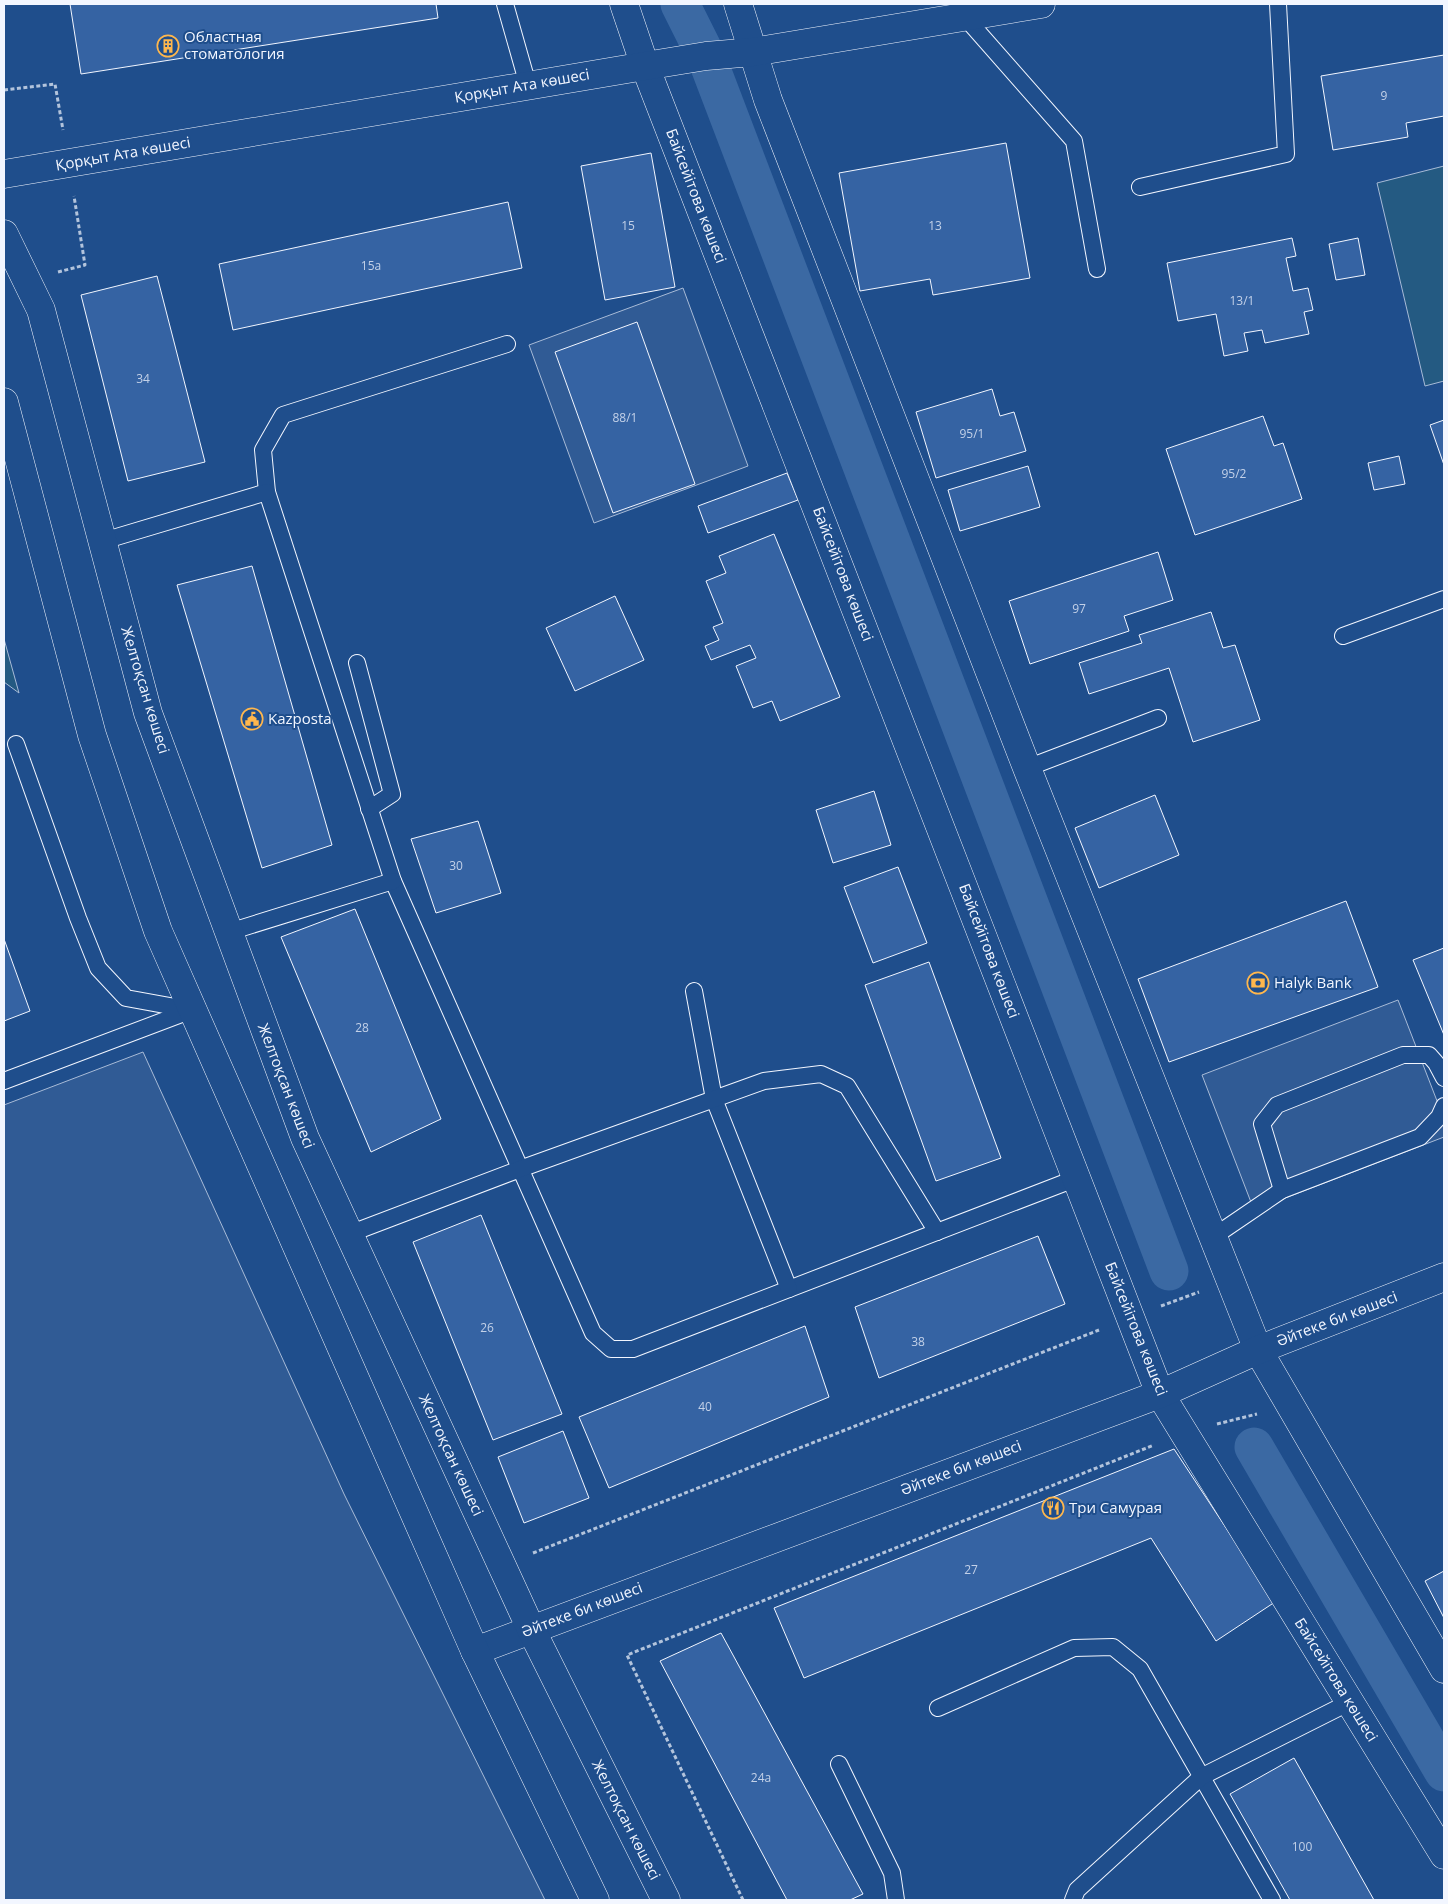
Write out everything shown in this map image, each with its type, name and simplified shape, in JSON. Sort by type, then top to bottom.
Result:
[{"type":"street","name":"Байсейітова көшесі","points":[[624,4],[645,66],[1160,1394],[1444,1854]]},
{"type":"street","points":[[738,4],[768,100],[1028,768],[1258,1350],[1444,1669]]},
{"type":"street","name":"Қорқыт Ата көшесі","points":[[4,174],[706,56],[753,52],[964,16],[1006,6],[1041,4]]},
{"type":"street","name":"Желтоқсан көшесі","points":[[4,234],[41,310],[148,713],[305,1138],[531,1629],[666,1900]]},
{"type":"street","points":[[4,402],[92,735],[158,931],[474,1651],[595,1900]]},
{"type":"street","name":"Әйтеке би көшесі","points":[[474,1651],[1160,1394],[1258,1350],[1444,1277]]},
{"type":"lane","points":[[505,4],[528,85]]},
{"type":"lane","points":[[1140,187],[1286,154],[1278,4]]},
{"type":"lane","points":[[964,16],[1074,141],[1097,269]]},
{"type":"lane","points":[[507,344],[283,415],[263,450],[267,492],[393,881],[593,1333],[611,1349],[633,1349],[1077,1178]]},
{"type":"lane","points":[[103,541],[267,492]]},
{"type":"lane","points":[[1343,636],[1444,600]]},
{"type":"lane","points":[[357,663],[392,794],[369,809]]},
{"type":"lane","points":[[1028,768],[1158,718]]},
{"type":"lane","points":[[16,744],[78,918],[98,968],[126,998],[192,1010]]},
{"type":"lane","points":[[229,932],[393,881]]},
{"type":"lane","points":[[694,991],[714,1098],[789,1289]]},
{"type":"lane","points":[[4,1081],[192,1010]]},
{"type":"lane","points":[[1282,1190],[1262,1124],[1277,1105],[1403,1055],[1429,1055],[1444,1078]]},
{"type":"lane","points":[[349,1234],[520,1169],[764,1081],[821,1074],[847,1086],[937,1232]]},
{"type":"lane","points":[[1213,1237],[1282,1190],[1420,1137],[1439,1117],[1444,1106]]},
{"type":"lane","points":[[938,1708],[1074,1648],[1113,1647],[1140,1668],[1272,1900]]},
{"type":"lane","points":[[1073,1900],[1077,1890],[1201,1777],[1350,1702]]},
{"type":"lane","points":[[839,1764],[892,1873],[896,1900]]},
{"type":"path","points":[[502,1564],[551,1547],[1230,1280]]},
{"type":"path","points":[[743,1900],[627,1655],[1184,1432],[1290,1405]]},
{"type":"shaded area","points":[[1444,166],[1444,381],[1425,386],[1377,183]]},
{"type":"shaded area","points":[[683,288],[748,466],[594,523],[529,345]]},
{"type":"shaded area","points":[[4,639],[19,693],[4,682]]},
{"type":"shaded area","points":[[1398,1000],[1444,1119],[1444,1137],[1254,1210],[1202,1075]]},
{"type":"shaded area","points":[[143,1052],[344,1494],[545,1900],[4,1900],[4,1105]]},
{"type":"building","name":"Областная стоматология","points":[[70,4],[436,4],[438,18],[81,74]]},
{"type":"building","points":[[1444,55],[1444,116],[1406,123],[1408,137],[1333,150],[1321,76]]},
{"type":"building","points":[[1006,143],[1030,278],[933,295],[930,279],[860,291],[839,173]]},
{"type":"building","points":[[651,153],[675,287],[605,300],[581,166]]},
{"type":"building","points":[[508,202],[522,268],[233,330],[219,264]]},
{"type":"building","points":[[1292,238],[1296,256],[1286,258],[1293,291],[1308,288],[1313,310],[1304,312],[1309,334],[1265,343],[1262,330],[1244,333],[1248,351],[1224,356],[1216,314],[1178,321],[1167,263]]},
{"type":"building","points":[[1358,238],[1365,275],[1336,280],[1329,244]]},
{"type":"building","points":[[157,276],[205,462],[128,481],[81,295]]},
{"type":"building","points":[[637,322],[695,484],[613,513],[555,352]]},
{"type":"building","points":[[992,389],[1000,416],[1014,412],[1026,451],[936,478],[916,412]]},
{"type":"building","points":[[1263,416],[1274,446],[1283,443],[1302,499],[1195,535],[1166,449]]},
{"type":"building","points":[[1444,420],[1444,465],[1430,425]]},
{"type":"building","points":[[1399,456],[1405,484],[1374,490],[1368,463]]},
{"type":"building","points":[[1028,466],[1040,507],[960,531],[948,490]]},
{"type":"building","points":[[787,473],[798,500],[708,533],[698,506]]},
{"type":"building","points":[[774,534],[840,697],[780,721],[772,701],[753,708],[736,666],[756,658],[750,645],[711,660],[705,646],[719,640],[713,627],[723,623],[706,581],[726,573],[719,556]]},
{"type":"building","points":[[1158,552],[1173,600],[1124,616],[1129,631],[1030,664],[1009,601]]},
{"type":"building","points":[[252,566],[332,845],[262,868],[177,585]]},
{"type":"building","points":[[615,596],[644,660],[575,691],[546,628]]},
{"type":"building","points":[[1211,612],[1223,648],[1235,645],[1260,720],[1193,742],[1169,668],[1089,694],[1079,663],[1142,643],[1139,635]]},
{"type":"building","points":[[874,791],[891,845],[833,863],[816,810]]},
{"type":"building","points":[[1155,795],[1179,855],[1099,888],[1075,828]]},
{"type":"building","points":[[478,821],[501,893],[436,913],[411,839]]},
{"type":"building","points":[[898,867],[927,943],[873,963],[844,887]]},
{"type":"building","name":"Halyk Bank","points":[[1346,901],[1378,987],[1169,1062],[1138,979]]},
{"type":"building","points":[[355,909],[441,1119],[371,1152],[281,937]]},
{"type":"building","points":[[4,939],[30,1011],[4,1021]]},
{"type":"building","points":[[1444,948],[1444,1035],[1413,960]]},
{"type":"building","points":[[929,962],[1001,1158],[936,1181],[865,985]]},
{"type":"building","points":[[481,1215],[562,1414],[493,1440],[413,1242]]},
{"type":"building","points":[[1038,1236],[1065,1304],[879,1378],[855,1307]]},
{"type":"building","points":[[805,1326],[829,1397],[609,1488],[579,1417]]},
{"type":"building","points":[[563,1431],[589,1498],[524,1523],[498,1457]]},
{"type":"building","points":[[1174,1449],[1275,1602],[1216,1641],[1151,1538],[804,1678],[774,1608]]},
{"type":"building","points":[[1444,1571],[1444,1618],[1425,1581]]},
{"type":"building","points":[[721,1633],[863,1894],[850,1900],[787,1900],[660,1661]]},
{"type":"building","points":[[1294,1758],[1374,1900],[1290,1900],[1230,1794]]},
{"type":"waterway","points":[[680,4],[706,56],[1169,1271]]},
{"type":"waterway","points":[[1254,1447],[1444,1772]]},
{"type":"place","name":"Областная стоматология","points":[[168,46]]},
{"type":"place","name":"Kazposta","points":[[252,719]]},
{"type":"place","name":"Halyk Bank","points":[[1258,983]]},
{"type":"place","name":"Три Самурая","points":[[1053,1508]]}]
